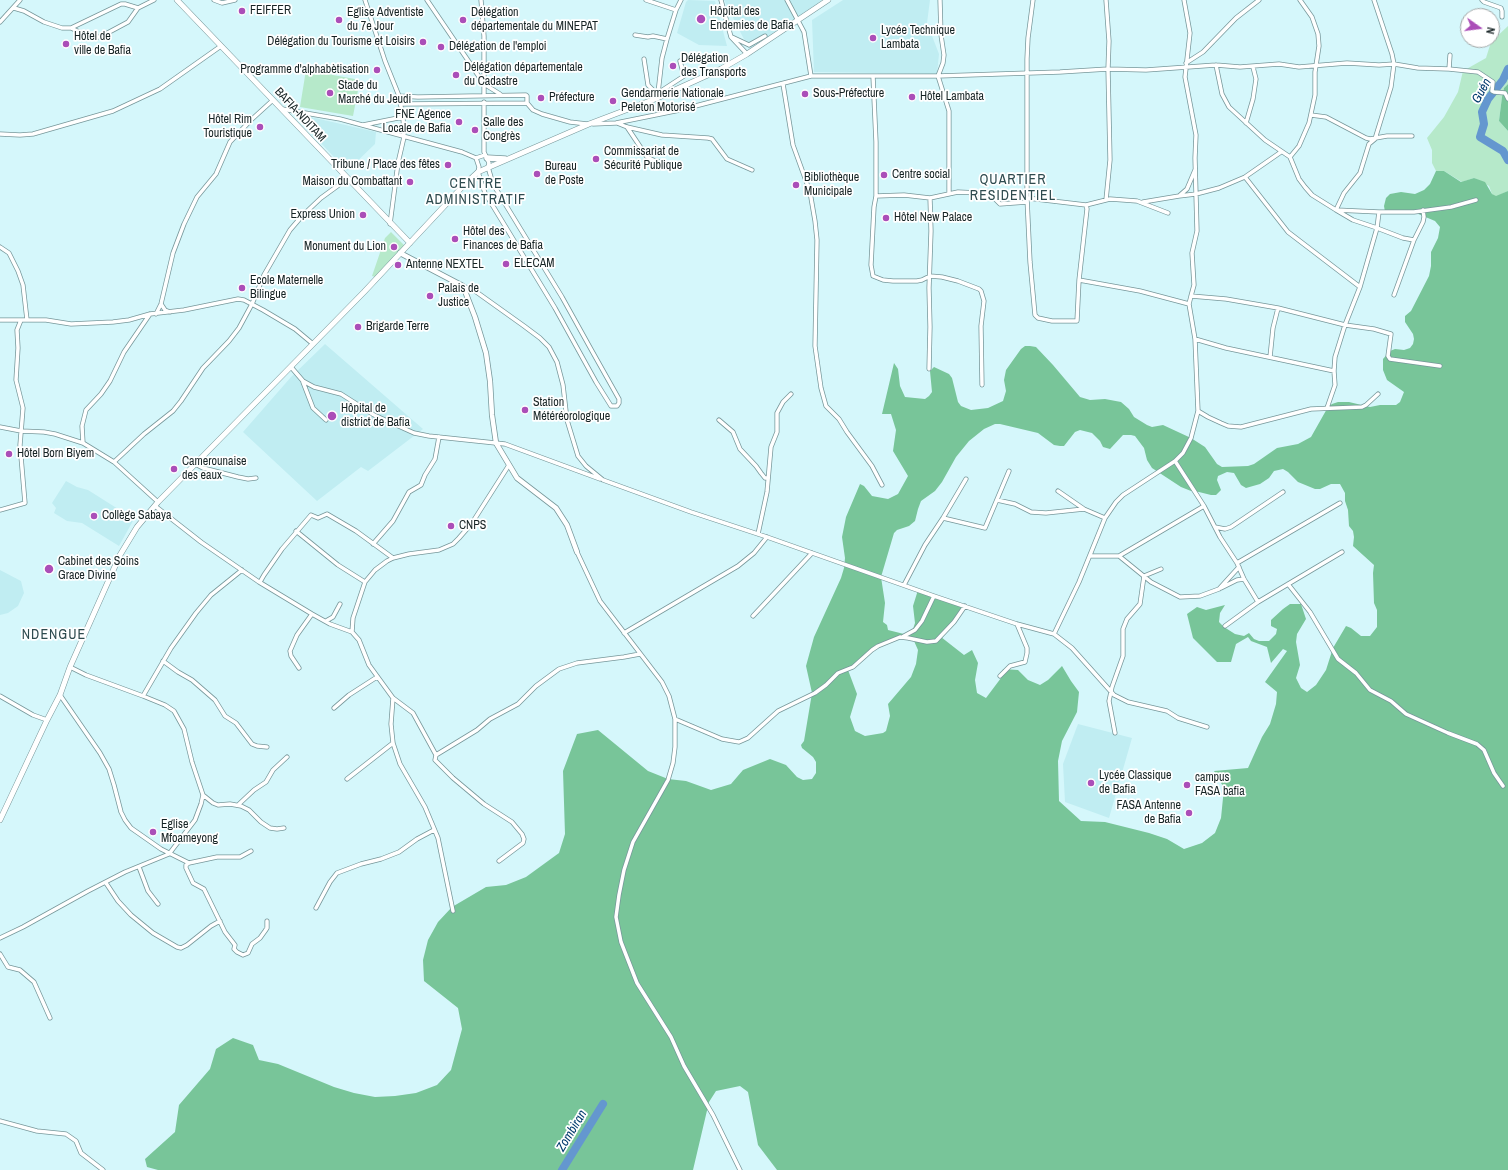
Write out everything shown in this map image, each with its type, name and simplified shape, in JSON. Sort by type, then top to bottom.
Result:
[{"type":"main road","name":"BAFIA-NDITAM","points":[[177,0],[390,224],[410,243]]},
{"type":"main road","points":[[0,820],[60,695],[70,667],[120,555],[137,527],[195,464],[291,367],[478,172],[589,124],[655,99],[701,79],[747,54],[828,0]]},
{"type":"main road","points":[[486,157],[506,159]]},
{"type":"street","points":[[0,22],[20,0]]},
{"type":"street","points":[[14,8],[24,11],[53,26],[71,28],[90,37],[100,37],[128,22],[138,8],[154,0]]},
{"type":"street","points":[[214,0],[222,3],[235,0]]},
{"type":"street","points":[[365,0],[385,61],[399,96],[403,117],[404,137],[398,163],[390,224]]},
{"type":"street","points":[[427,0],[484,84],[500,95]]},
{"type":"street","points":[[476,158],[479,169],[478,172],[485,193],[555,308],[596,382],[611,406],[617,406],[619,399],[562,297],[493,184],[488,167],[490,165],[486,157],[486,95],[484,84],[482,0]]},
{"type":"street","points":[[646,0],[676,10]]},
{"type":"street","points":[[655,99],[658,93],[662,58],[676,10],[681,0]]},
{"type":"street","points":[[721,0],[731,37],[747,54]]},
{"type":"street","points":[[787,0],[804,32],[811,76]]},
{"type":"street","points":[[940,0],[941,35],[944,54],[943,63],[938,76],[949,111],[949,194]]},
{"type":"street","points":[[1033,0],[1028,38],[1027,200],[1030,262],[1035,315],[1038,318],[1052,321],[1077,321],[1079,280],[1087,209],[1086,205]]},
{"type":"street","points":[[1106,0],[1109,40],[1108,69],[1110,160],[1106,200]]},
{"type":"street","points":[[1054,634],[1079,582],[1105,518],[1116,502],[1123,496],[1176,462],[1191,438],[1198,410],[1195,339],[1189,304],[1194,285],[1192,253],[1198,232],[1195,158],[1196,135],[1185,77],[1190,33],[1184,0]]},
{"type":"street","points":[[1186,65],[1203,52],[1236,18],[1258,0]]},
{"type":"street","points":[[1290,157],[1307,132],[1315,95],[1316,65],[1319,46],[1318,34],[1312,17],[1300,0]]},
{"type":"street","points":[[1336,210],[1344,193],[1360,173],[1369,144],[1375,139],[1391,87],[1394,64],[1374,0]]},
{"type":"street","points":[[1482,0],[1501,8],[1502,17]]},
{"type":"street","points":[[71,28],[120,4],[138,8]]},
{"type":"street","points":[[636,35],[667,39]]},
{"type":"street","points":[[731,37],[749,45],[765,36]]},
{"type":"street","points":[[0,134],[33,134],[113,111],[142,99],[160,89],[221,46]]},
{"type":"street","points":[[1449,68],[1450,55]]},
{"type":"street","points":[[644,59],[648,85],[658,93]]},
{"type":"street","points":[[658,93],[684,76],[680,61]]},
{"type":"street","points":[[399,96],[526,95],[527,102],[533,110],[570,122],[589,124],[616,123],[680,110],[811,76],[938,76],[1108,69],[1146,70],[1186,65],[1216,64],[1253,66],[1279,64],[1299,66],[1347,63],[1378,65],[1394,64],[1418,68],[1449,68],[1478,72],[1493,82],[1492,91],[1505,94],[1508,99]]},
{"type":"street","points":[[1216,64],[1222,94],[1234,113],[1281,152],[1290,157],[1299,179],[1312,195],[1349,218],[1414,240]]},
{"type":"street","points":[[1246,123],[1254,99],[1256,79],[1253,66]]},
{"type":"street","points":[[873,76],[876,142],[876,196],[871,265],[873,276],[883,280],[922,280],[930,276],[942,277],[954,279],[979,289],[984,301],[981,326],[982,385]]},
{"type":"street","points":[[783,84],[793,145],[810,192],[815,221],[817,240],[815,346],[821,388],[826,406],[839,419],[872,466],[882,485]]},
{"type":"street","points":[[156,314],[161,304],[173,253],[184,224],[197,197],[216,174],[230,142],[273,100]]},
{"type":"street","points":[[401,104],[527,102]]},
{"type":"street","points":[[282,109],[317,114],[462,152],[476,158],[486,157]]},
{"type":"street","points":[[1311,116],[1326,116],[1366,138],[1375,139],[1387,136],[1412,136]]},
{"type":"street","points":[[362,126],[403,117]]},
{"type":"street","points":[[616,123],[627,128],[662,135],[712,139],[727,159],[752,170]]},
{"type":"street","points":[[627,128],[647,157],[655,161],[665,163]]},
{"type":"street","points":[[876,196],[904,195],[930,198],[966,192],[988,192],[1000,204],[1027,200],[1086,205],[1116,199],[1143,202],[1196,194],[1219,188],[1245,177],[1281,152]]},
{"type":"street","points":[[1179,196],[1187,189],[1196,169]]},
{"type":"street","points":[[1245,177],[1288,232],[1360,287]]},
{"type":"street","points":[[114,462],[144,434],[173,411],[203,368],[229,342],[239,328],[252,304],[264,275],[290,230],[321,198],[347,179]]},
{"type":"street","points":[[928,369],[930,327],[930,198]]},
{"type":"street","points":[[1336,210],[1397,213],[1451,207],[1476,200]]},
{"type":"street","points":[[1143,202],[1168,213]]},
{"type":"street","points":[[1394,295],[1414,240],[1423,222],[1423,210]]},
{"type":"street","points":[[1327,408],[1335,385],[1335,357],[1360,287],[1377,228],[1379,212]]},
{"type":"street","points":[[0,247],[9,253],[18,271],[23,285],[27,320]]},
{"type":"street","points":[[400,253],[475,291],[540,338],[549,347],[557,362],[568,420],[578,456],[586,466],[603,480]]},
{"type":"street","points":[[922,280],[929,288]]},
{"type":"street","points":[[1079,280],[1140,291],[1189,304]]},
{"type":"street","points":[[463,286],[475,317],[486,353],[496,443],[517,478],[556,508],[566,525],[600,601],[666,688],[675,719],[676,747],[673,763],[668,780],[648,814],[631,848],[621,881],[617,907],[617,924],[622,947],[637,983],[674,1041],[684,1066],[713,1115],[740,1170]]},
{"type":"street","points":[[1191,296],[1246,302],[1278,308],[1345,326],[1374,329],[1391,334],[1388,356],[1390,359],[1440,366]]},
{"type":"street","points":[[0,320],[46,320],[71,324],[120,322],[150,314],[171,312],[232,299],[244,300],[252,304],[295,329],[313,344]]},
{"type":"street","points":[[161,304],[164,310],[171,312]]},
{"type":"street","points":[[1270,357],[1273,328],[1278,308]]},
{"type":"street","points":[[83,443],[82,426],[86,410],[101,394],[124,352],[150,314]]},
{"type":"street","points":[[0,510],[25,503],[21,462],[23,408],[16,380],[18,348],[17,330],[21,320]]},
{"type":"street","points":[[1195,339],[1226,348],[1334,371]]},
{"type":"street","points":[[291,367],[303,381],[313,408],[326,420]]},
{"type":"street","points":[[303,381],[314,387],[341,394],[374,415],[414,433],[512,446],[691,512],[1017,624],[1054,634],[1072,648],[1114,695],[1128,702],[1167,711],[1178,718],[1207,727]]},
{"type":"street","points":[[758,534],[767,492],[771,447],[777,432],[777,413],[783,402],[790,394]]},
{"type":"street","points":[[1198,410],[1208,417],[1228,426],[1241,427],[1311,409],[1362,407],[1378,394]]},
{"type":"street","points":[[719,420],[733,432],[740,449],[765,478],[768,478]]},
{"type":"street","points":[[0,427],[21,431],[55,434],[83,443],[114,462],[157,504],[201,542],[260,582],[312,614],[326,622],[352,632],[359,640],[365,657],[377,677],[393,698],[413,713],[436,755],[435,760],[453,778],[484,804],[512,822],[522,834],[524,838],[523,843],[499,861]]},
{"type":"street","points":[[373,544],[393,521],[408,494],[421,485],[425,475],[435,459],[439,437]]},
{"type":"street","points":[[1176,462],[1204,506],[1258,602]]},
{"type":"street","points":[[195,464],[203,468],[238,477],[248,479],[256,478]]},
{"type":"street","points":[[352,632],[353,618],[365,582],[375,570],[386,561],[393,558],[439,550],[453,544],[472,523],[508,465]]},
{"type":"street","points":[[943,518],[986,528],[1009,471]]},
{"type":"street","points":[[904,585],[925,545],[966,479]]},
{"type":"street","points":[[1058,491],[1084,509],[1105,518]]},
{"type":"street","points":[[1215,527],[1225,529],[1231,527],[1283,492]]},
{"type":"street","points":[[997,500],[1015,504],[1031,512],[1046,513],[1084,509]]},
{"type":"street","points":[[1219,589],[1238,565],[1340,503]]},
{"type":"street","points":[[1090,556],[1120,556],[1204,506]]},
{"type":"street","points":[[260,582],[271,563],[296,531],[311,516],[318,518],[327,514],[356,531],[393,558]]},
{"type":"street","points":[[296,531],[338,565],[365,582]]},
{"type":"street","points":[[624,633],[738,566],[754,553],[767,537]]},
{"type":"street","points":[[1225,626],[1258,602],[1342,552]]},
{"type":"street","points":[[753,616],[812,553]]},
{"type":"street","points":[[1120,556],[1157,587],[1180,597],[1200,596],[1237,580],[1244,579]]},
{"type":"street","points":[[1144,576],[1161,569]]},
{"type":"street","points":[[143,696],[177,638],[205,602],[242,570]]},
{"type":"street","points":[[1115,733],[1110,707],[1111,692],[1123,656],[1123,629],[1127,619],[1140,604],[1144,576]]},
{"type":"street","points":[[1288,584],[1310,612],[1338,659],[1356,673],[1370,690],[1391,701],[1400,711],[1448,733],[1477,744],[1484,750],[1494,772],[1503,786]]},
{"type":"street","points":[[675,719],[712,734],[722,740],[738,742],[748,738],[778,712],[815,693],[838,673],[853,667],[872,650],[912,632],[922,621],[934,596]]},
{"type":"street","points":[[326,622],[333,617],[340,604]]},
{"type":"street","points":[[903,637],[927,642],[936,640],[954,622],[965,606]]},
{"type":"street","points":[[299,668],[291,656],[290,651],[297,636],[312,614]]},
{"type":"street","points":[[1000,676],[1010,666],[1025,662],[1027,648],[1017,624]]},
{"type":"street","points":[[436,755],[477,730],[490,719],[518,704],[536,686],[558,669],[576,663],[624,658],[640,654]]},
{"type":"street","points":[[163,661],[192,680],[215,700],[225,716],[234,720],[252,744],[267,747]]},
{"type":"street","points":[[0,938],[106,882],[169,854],[195,820],[201,804],[203,795],[192,762],[184,729],[174,711],[165,705],[86,675],[70,667]]},
{"type":"street","points":[[334,708],[349,695],[377,677]]},
{"type":"street","points":[[60,695],[90,738],[108,769],[125,820],[140,835],[169,854],[189,863],[217,857],[240,858],[251,851]]},
{"type":"street","points":[[0,696],[33,715],[47,720]]},
{"type":"street","points":[[393,698],[391,724],[393,743],[400,764],[417,791],[434,830],[441,850],[453,911]]},
{"type":"street","points":[[347,780],[393,743]]},
{"type":"street","points":[[238,805],[254,790],[266,782],[273,770],[287,757]]},
{"type":"street","points":[[203,795],[218,805],[238,805],[249,810],[261,822],[270,828],[284,828]]},
{"type":"street","points":[[316,908],[330,882],[337,873],[399,852],[417,839],[434,830]]},
{"type":"street","points":[[189,863],[186,865],[186,868],[193,883],[204,889],[227,936],[235,945],[234,950],[245,955],[248,953],[252,944],[267,928],[267,920]]},
{"type":"street","points":[[139,867],[148,891],[158,904]]},
{"type":"street","points":[[106,882],[118,901],[131,916],[153,933],[177,947],[181,948],[187,945],[211,926],[220,921]]},
{"type":"street","points":[[0,954],[8,967],[20,970],[34,982],[50,1018]]},
{"type":"street","points":[[0,1121],[37,1132],[66,1134],[76,1141],[81,1153],[103,1170]]},
{"type":"shaded area","name":"Hôpital des Endemies de Bafia","points":[[688,0],[715,1],[727,46],[699,45],[677,33],[686,2]]},
{"type":"shaded area","points":[[724,0],[825,0],[749,49]]},
{"type":"shaded area","name":"Lycée Technique Lambata","points":[[843,0],[930,0],[927,23],[939,54],[937,74],[814,72],[812,20]]},
{"type":"shaded area","points":[[293,113],[376,132],[375,144],[347,171]]},
{"type":"shaded area","name":"Hôpital de district de Bafia","points":[[325,344],[423,429],[368,471],[361,467],[317,501],[243,432],[291,377]]},
{"type":"shaded area","name":"Collège Sabaya","points":[[66,481],[77,487],[88,490],[134,519],[119,546],[82,523],[67,521],[54,513],[56,508],[52,503]]},
{"type":"shaded area","points":[[0,570],[21,581],[24,593],[18,606],[8,613],[0,615]]},
{"type":"shaded area","name":"Lycée Classique de Bafia","points":[[1078,724],[1132,738],[1109,818],[1065,802],[1063,764]]},
{"type":"green space","points":[[1508,26],[1508,84],[1504,88],[1499,121],[1508,131],[1508,191],[1496,197],[1492,194],[1489,186],[1474,178],[1462,182],[1444,171],[1436,171],[1432,163],[1432,150],[1427,138],[1444,117],[1458,92],[1463,71],[1486,58],[1489,48],[1500,48],[1500,34]]},
{"type":"green space","name":"Stade du Marché du Jeudi","points":[[306,70],[360,80],[353,116],[300,107]]},
{"type":"green space","points":[[1508,84],[1508,131],[1499,121],[1504,88]]},
{"type":"green space","points":[[1436,171],[1444,171],[1461,182],[1474,178],[1485,182],[1492,194],[1496,196],[1508,191],[1508,1170],[777,1170],[758,1145],[748,1092],[740,1086],[716,1091],[709,1102],[693,1170],[158,1170],[147,1167],[145,1159],[175,1132],[179,1105],[210,1069],[216,1049],[233,1038],[253,1045],[259,1060],[278,1064],[334,1087],[354,1093],[375,1097],[395,1096],[416,1093],[437,1085],[451,1070],[462,1029],[458,1008],[424,981],[423,960],[428,940],[438,922],[452,907],[486,887],[506,885],[526,877],[559,853],[565,834],[563,771],[577,734],[598,730],[648,771],[668,779],[686,781],[711,790],[731,784],[743,770],[770,759],[786,765],[797,777],[803,780],[812,779],[816,773],[816,762],[813,757],[802,748],[801,745],[804,741],[812,693],[806,666],[814,637],[841,578],[844,568],[845,558],[842,537],[846,517],[860,484],[864,486],[872,496],[888,499],[898,494],[908,476],[893,451],[896,430],[891,414],[882,414],[894,363],[898,369],[900,386],[905,397],[925,399],[929,396],[932,392],[930,371],[934,367],[949,374],[952,378],[958,402],[961,406],[971,410],[988,408],[1003,401],[1006,391],[1004,380],[1006,370],[1021,349],[1025,346],[1036,347],[1080,397],[1090,400],[1105,399],[1121,402],[1129,409],[1134,417],[1147,425],[1152,427],[1163,425],[1191,438],[1205,447],[1217,464],[1222,467],[1248,466],[1254,464],[1277,448],[1298,444],[1311,437],[1328,407],[1332,404],[1338,402],[1349,402],[1370,407],[1380,405],[1396,405],[1400,402],[1404,392],[1387,380],[1383,370],[1383,359],[1390,351],[1395,349],[1404,350],[1410,348],[1413,344],[1413,334],[1405,322],[1405,316],[1411,311],[1429,276],[1431,252],[1438,238],[1440,227],[1435,221],[1416,213],[1385,212],[1384,206],[1386,198],[1390,194],[1401,192],[1415,194],[1424,190],[1430,184]],"holes":[[[995,424],[1038,433],[1054,445],[1060,446],[1064,446],[1075,432],[1080,430],[1092,433],[1100,441],[1103,447],[1110,449],[1123,435],[1135,436],[1144,448],[1147,460],[1152,468],[1181,487],[1191,491],[1211,495],[1216,495],[1221,490],[1217,480],[1218,476],[1227,472],[1234,473],[1241,485],[1246,488],[1260,484],[1269,478],[1274,471],[1283,469],[1298,482],[1315,489],[1320,489],[1331,484],[1340,484],[1345,493],[1349,526],[1353,531],[1354,537],[1353,546],[1374,565],[1374,603],[1377,610],[1377,627],[1370,636],[1361,636],[1346,626],[1333,648],[1326,670],[1316,685],[1307,692],[1301,688],[1296,678],[1300,665],[1296,642],[1297,634],[1306,619],[1301,604],[1290,604],[1271,620],[1271,626],[1277,629],[1276,634],[1269,641],[1259,641],[1254,639],[1249,633],[1244,636],[1235,634],[1224,627],[1219,622],[1220,613],[1225,605],[1206,610],[1197,607],[1187,614],[1193,638],[1217,662],[1231,662],[1236,644],[1248,637],[1251,641],[1267,647],[1271,663],[1283,649],[1287,651],[1265,682],[1277,692],[1276,704],[1270,724],[1262,737],[1248,768],[1214,771],[1224,788],[1221,818],[1215,833],[1202,843],[1184,849],[1167,839],[1149,833],[1105,822],[1081,821],[1059,801],[1058,761],[1062,741],[1077,712],[1079,692],[1062,666],[1048,680],[1040,685],[1028,680],[1018,670],[1003,669],[1001,678],[986,698],[977,693],[975,680],[978,663],[972,650],[964,655],[941,637],[966,606],[918,590],[913,606],[915,623],[913,629],[908,635],[888,630],[887,625],[883,622],[885,603],[881,577],[894,533],[897,530],[909,526],[915,521],[921,501],[935,491],[942,482],[956,457],[969,441],[984,429]],[[901,638],[914,641],[918,650],[916,664],[911,677],[888,704],[890,716],[886,731],[883,733],[865,736],[855,731],[850,717],[857,694],[848,670],[872,650]]]},
{"type":"green space","points":[[391,232],[405,246],[375,277],[372,276],[385,238]]},
{"type":"waterway","name":"Guén","points":[[1508,69],[1503,80],[1488,99],[1482,112],[1484,124],[1480,137],[1503,151],[1508,160]]},
{"type":"waterway","name":"Zombiran","points":[[562,1170],[603,1104]]},
{"type":"place","name":"FEIFFER","points":[[242,11]]},
{"type":"place","name":"Hôpital des Endemies de Bafia","points":[[701,19]]},
{"type":"place","name":"Eglise Adventiste du 7e Jour","points":[[339,20]]},
{"type":"place","name":"Délégation départementale du MINEPAT","points":[[463,20]]},
{"type":"place","name":"Lycée Technique Lambata","points":[[873,38]]},
{"type":"place","name":"Délégation du Tourisme et Loisirs","points":[[423,42]]},
{"type":"place","name":"Hôtel de ville de Bafia","points":[[66,44]]},
{"type":"place","name":"Délégation de l'emploi","points":[[441,47]]},
{"type":"place","name":"Délégation des Transports","points":[[673,66]]},
{"type":"place","name":"Programme d'alphabètisation","points":[[377,70]]},
{"type":"place","name":"Délégation départementale du Cadastre","points":[[456,75]]},
{"type":"place","name":"Stade du Marché du Jeudi","points":[[330,93]]},
{"type":"place","name":"Sous-Préfecture","points":[[805,94]]},
{"type":"place","name":"Hôtel Lambata","points":[[912,97]]},
{"type":"place","name":"Préfecture","points":[[541,98]]},
{"type":"place","name":"Gendarmerie Nationale Peleton Motorisé","points":[[613,101]]},
{"type":"place","name":"FNE Agence Locale de Bafia","points":[[459,122]]},
{"type":"place","name":"Hôtel Rim Touristique","points":[[260,127]]},
{"type":"place","name":"Salle des Congrès","points":[[475,130]]},
{"type":"place","name":"Commissariat de Sécurité Publique","points":[[596,159]]},
{"type":"place","name":"Tribune / Place des fêtes","points":[[448,165]]},
{"type":"place","name":"Bureau de Poste","points":[[537,174]]},
{"type":"place","name":"Centre social","points":[[884,175]]},
{"type":"place","name":"Maison du Combattant","points":[[410,182]]},
{"type":"place","name":"Bibliothèque Municipale","points":[[796,185]]},
{"type":"place","name":"Express Union","points":[[363,215]]},
{"type":"place","name":"Hôtel New Palace","points":[[886,218]]},
{"type":"place","name":"Hôtel des Finances de Bafia","points":[[455,239]]},
{"type":"place","name":"Monument du Lion","points":[[394,247]]},
{"type":"place","name":"ELECAM","points":[[506,264]]},
{"type":"place","name":"Antenne NEXTEL","points":[[398,265]]},
{"type":"place","name":"Ecole Maternelle Bilingue","points":[[242,288]]},
{"type":"place","name":"Palais de Justice","points":[[430,296]]},
{"type":"place","name":"Brigarde Terre","points":[[358,327]]},
{"type":"place","name":"Station Météréorologique","points":[[525,410]]},
{"type":"place","name":"Hôpital de district de Bafia","points":[[332,416]]},
{"type":"place","name":"Hôtel Born Biyem","points":[[9,454]]},
{"type":"place","name":"Camerounaise des eaux","points":[[174,469]]},
{"type":"place","name":"Collège Sabaya","points":[[94,516]]},
{"type":"place","name":"CNPS","points":[[451,526]]},
{"type":"place","name":"Cabinet des Soins Grace Divine","points":[[49,569]]},
{"type":"place","name":"Lycée Classique de Bafia","points":[[1091,783]]},
{"type":"place","name":"campus FASA bafia","points":[[1187,785]]},
{"type":"place","name":"FASA Antenne de Bafia","points":[[1189,813]]},
{"type":"place","name":"Eglise Mfoameyong","points":[[153,832]]},
{"type":"district","name":"QUARTIER RESIDENTIEL","points":[[1013,188]]},
{"type":"district","name":"CENTRE ADMINISTRATIF","points":[[476,192]]},
{"type":"district","name":"NDENGUE","points":[[54,635]]}]
